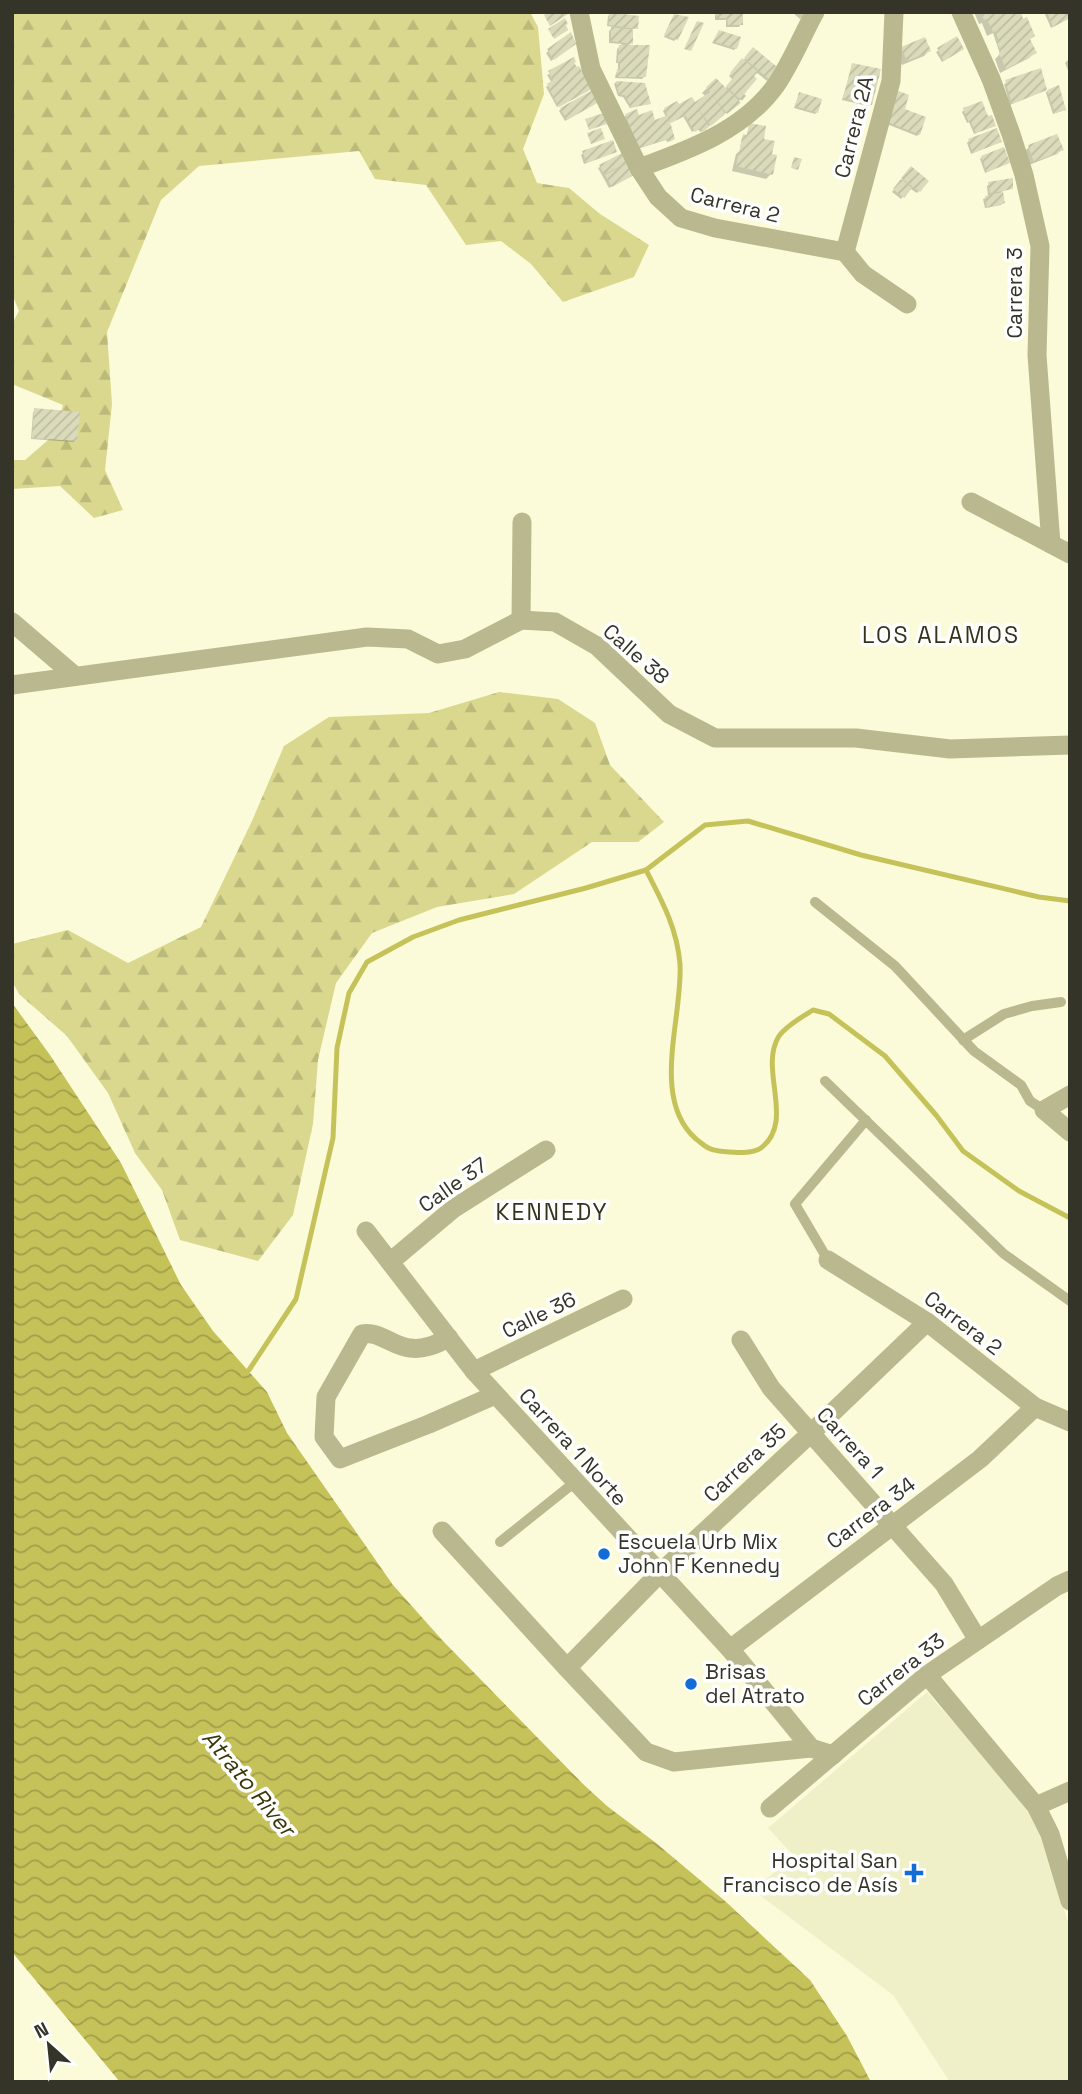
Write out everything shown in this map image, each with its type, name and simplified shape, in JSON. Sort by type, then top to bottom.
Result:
[{"type":"street","name":"Carrera 2","points":[[579,12],[591,69],[639,168],[658,197],[681,218],[715,228],[845,252]]},
{"type":"street","points":[[639,168],[697,147],[751,113],[776,85],[815,12]]},
{"type":"street","name":"Carrera 2A","points":[[845,252],[891,81],[894,12]]},
{"type":"street","name":"Carrera 3","points":[[961,12],[991,79],[1011,134],[1024,175],[1040,246],[1037,355],[1051,544]]},
{"type":"street","points":[[845,252],[863,274],[907,304]]},
{"type":"street","points":[[971,502],[1070,554]]},
{"type":"street","points":[[521,621],[522,522]]},
{"type":"street","name":"Calle 38","points":[[12,685],[367,637],[408,639],[438,653],[465,649],[521,621],[555,622],[597,646],[669,714],[715,738],[856,738],[950,749],[1070,744]]},
{"type":"street","points":[[12,622],[75,676]]},
{"type":"street","points":[[1070,1095],[1044,1110],[1070,1132]]},
{"type":"street","name":"Calle 37","points":[[390,1262],[453,1209],[547,1150]]},
{"type":"street","name":"Carrera 1 Norte","points":[[366,1231],[474,1371],[730,1649],[811,1748]]},
{"type":"street","name":"Carrera 2","points":[[828,1260],[926,1322],[1035,1407],[1070,1422]]},
{"type":"street","name":"Calle 36","points":[[474,1371],[624,1299]]},
{"type":"street","name":"Carrera 35","points":[[566,1668],[659,1574],[926,1322]]},
{"type":"street","points":[[449,1338],[431,1347],[409,1348],[369,1332],[362,1334],[326,1397],[324,1437],[340,1459],[495,1395]]},
{"type":"street","name":"Carrera 1","points":[[741,1340],[771,1388],[944,1584],[978,1640]]},
{"type":"street","name":"Carrera 34","points":[[730,1649],[980,1460],[1035,1407]]},
{"type":"street","points":[[442,1531],[646,1752],[674,1762],[811,1748],[833,1755]]},
{"type":"street","name":"Carrera 33","points":[[770,1808],[927,1675],[1057,1586],[1070,1580]]},
{"type":"street","points":[[927,1675],[1036,1806],[1050,1834],[1070,1901]]},
{"type":"street","points":[[1036,1806],[1070,1791]]},
{"type":"lane","points":[[816,902],[895,966],[963,1040],[983,1059],[1021,1086],[1030,1101],[1044,1110]]},
{"type":"lane","points":[[963,1040],[1004,1014],[1061,1002]]},
{"type":"lane","points":[[825,1081],[1004,1254],[1070,1301]]},
{"type":"lane","points":[[828,1260],[795,1204],[866,1120]]},
{"type":"lane","points":[[500,1542],[575,1482]]},
{"type":"shaded area","name":"Hospital San Francisco de Asís","points":[[927,1692],[1022,1801],[1043,1838],[1070,1929],[1070,2082],[950,2082],[893,1995],[753,1890],[794,1856],[768,1828]]},
{"type":"green space","points":[[12,12],[530,12],[538,27],[544,94],[523,149],[537,183],[569,188],[600,214],[649,245],[634,277],[563,302],[531,264],[501,241],[466,245],[426,185],[375,179],[359,151],[199,166],[161,200],[107,332],[112,404],[105,470],[123,510],[94,518],[60,486],[12,489],[12,460],[25,460],[55,434],[63,405],[12,384],[12,324],[19,311],[12,294]]},
{"type":"green space","points":[[499,692],[558,699],[595,723],[610,765],[664,822],[638,842],[592,842],[514,894],[437,907],[372,933],[336,983],[318,1060],[313,1124],[293,1215],[258,1261],[180,1240],[162,1190],[135,1153],[108,1093],[67,1036],[19,994],[12,981],[12,944],[68,930],[128,963],[201,927],[252,821],[284,746],[329,717],[429,713]]},
{"type":"water","name":"Atrato River","points":[[12,1003],[50,1055],[121,1163],[181,1285],[213,1331],[267,1392],[287,1433],[393,1585],[443,1641],[583,1784],[725,1901],[810,1980],[847,2036],[871,2082],[120,2082],[12,1952]]},
{"type":"building","points":[[548,12],[571,12],[550,26],[544,15]]},
{"type":"building","points":[[609,12],[639,16],[638,29],[609,25]]},
{"type":"building","points":[[716,12],[743,12],[743,25],[728,25],[727,18],[717,18]]},
{"type":"building","points":[[980,12],[1021,12],[1023,19],[1027,17],[1035,36],[1030,39],[1037,53],[1006,69],[999,53],[1001,51],[996,41],[999,40],[995,31],[993,32]]},
{"type":"building","points":[[1047,12],[1070,12],[1070,18],[1053,27]]},
{"type":"building","points":[[674,14],[689,17],[678,40],[664,35]]},
{"type":"building","points":[[565,18],[568,30],[554,39],[548,29]]},
{"type":"building","points":[[697,21],[704,23],[691,51],[684,49]]},
{"type":"building","points":[[611,27],[633,30],[633,44],[611,41]]},
{"type":"building","points":[[719,30],[741,37],[737,49],[713,41]]},
{"type":"building","points":[[571,32],[576,44],[554,60],[547,49]]},
{"type":"building","points":[[957,36],[964,49],[944,61],[937,48]]},
{"type":"building","points":[[925,37],[931,51],[907,61],[901,47]]},
{"type":"building","points":[[619,45],[650,45],[646,77],[616,77],[617,69],[620,70]]},
{"type":"building","points":[[753,47],[782,71],[770,80],[744,58]]},
{"type":"building","points":[[574,57],[574,63],[579,66],[592,89],[559,107],[547,84],[553,80],[548,71]]},
{"type":"building","points":[[742,58],[758,72],[754,76],[757,79],[744,94],[746,96],[742,101],[726,86],[734,77],[730,73]]},
{"type":"building","points":[[852,63],[881,69],[872,105],[843,98]]},
{"type":"building","points":[[1041,68],[1047,90],[1012,104],[1005,80]]},
{"type":"building","points":[[716,78],[741,103],[727,114],[712,94],[725,114],[711,126],[697,107],[709,127],[703,131],[701,128],[695,132],[681,108],[685,116],[671,123],[664,108],[692,97],[695,102],[710,92],[706,87]]},
{"type":"building","points":[[616,81],[645,83],[651,104],[631,107],[625,95],[619,95]]},
{"type":"building","points":[[1059,85],[1066,110],[1055,113],[1047,90]]},
{"type":"building","points":[[593,90],[599,102],[567,120],[560,108]]},
{"type":"building","points":[[896,90],[909,95],[905,109],[926,117],[920,135],[885,121]]},
{"type":"building","points":[[799,92],[822,99],[818,113],[795,106]]},
{"type":"building","points":[[982,101],[996,126],[976,133],[963,108]]},
{"type":"building","points":[[637,109],[639,115],[652,110],[655,120],[668,115],[675,139],[639,148],[625,114]]},
{"type":"building","points":[[604,113],[607,124],[589,130],[585,119]]},
{"type":"building","points":[[749,123],[766,126],[764,139],[775,141],[772,154],[777,155],[773,175],[736,166],[743,134],[747,135]]},
{"type":"building","points":[[601,128],[605,139],[591,144],[587,133]]},
{"type":"building","points":[[997,128],[1002,142],[973,153],[968,139]]},
{"type":"building","points":[[1057,134],[1064,150],[1034,162],[1028,145]]},
{"type":"building","points":[[613,140],[617,152],[587,163],[582,151]]},
{"type":"building","points":[[1004,147],[1010,163],[987,172],[981,156]]},
{"type":"building","points":[[622,153],[627,163],[604,174],[599,165]]},
{"type":"building","points":[[794,157],[802,159],[798,170],[791,168]]},
{"type":"building","points":[[628,163],[634,175],[612,187],[605,175]]},
{"type":"building","points":[[911,166],[929,181],[920,192],[901,178]]},
{"type":"building","points":[[1013,178],[1013,189],[990,193],[988,182]]},
{"type":"building","points":[[901,179],[912,188],[904,198],[893,189]]},
{"type":"building","points":[[1003,192],[1005,203],[987,208],[985,196]]},
{"type":"building","points":[[34,408],[80,412],[77,441],[32,438]]},
{"type":"waterway","points":[[243,1374],[249,1370],[296,1299],[333,1138],[337,1048],[349,993],[367,962],[413,937],[459,920],[646,870],[705,825],[748,821],[861,855],[1039,897],[1070,901]]},
{"type":"waterway","points":[[646,870],[676,938],[680,985],[672,1080],[675,1102],[682,1122],[696,1139],[719,1151],[746,1152],[761,1148],[771,1137],[776,1124],[777,1109],[772,1064],[774,1049],[782,1032],[813,1010],[829,1014],[885,1056],[963,1151],[1019,1191],[1070,1218]]},
{"type":"place","name":"Escuela Urb Mix John F Kennedy","points":[[604,1554]]},
{"type":"place","name":"Brisas del Atrato","points":[[691,1684]]},
{"type":"place","name":"Hospital San Francisco de Asís","points":[[914,1873]]},
{"type":"district","name":"LOS ALAMOS","points":[[941,635]]},
{"type":"district","name":"KENNEDY","points":[[552,1212]]}]
